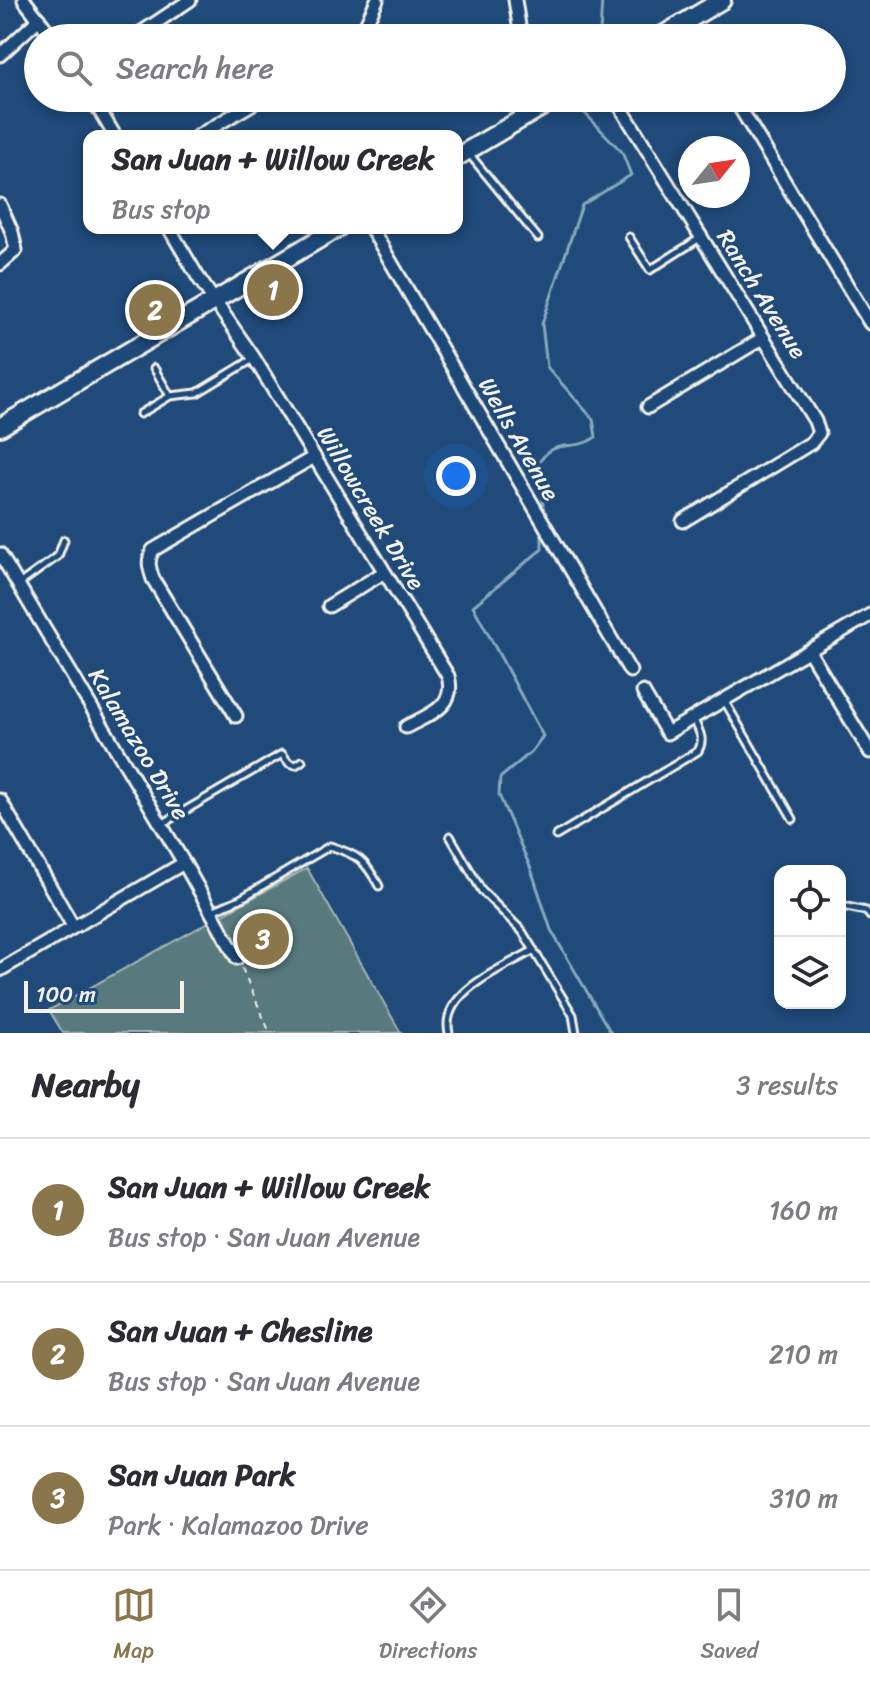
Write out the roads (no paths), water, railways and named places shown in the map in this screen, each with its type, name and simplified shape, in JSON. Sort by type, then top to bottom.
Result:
[{"type":"main road","points":[[682,24],[722,0]]},
{"type":"main road","points":[[463,153],[531,112]]},
{"type":"main road","points":[[0,427],[328,234]]},
{"type":"street","points":[[24,0],[43,24]]},
{"type":"street","points":[[154,24],[190,0]]},
{"type":"street","points":[[366,24],[377,0]]},
{"type":"street","points":[[515,0],[519,24]]},
{"type":"street","points":[[34,24],[39,19]]},
{"type":"street","points":[[0,55],[24,33]]},
{"type":"street","points":[[100,112],[111,130]]},
{"type":"street","points":[[208,130],[238,112]]},
{"type":"street","name":"Ranch Avenue","points":[[624,112],[815,421],[819,433],[811,443],[683,521]]},
{"type":"street","points":[[742,112],[870,323]]},
{"type":"street","points":[[0,205],[16,250],[0,264]]},
{"type":"street","name":"Willowcreek Drive","points":[[173,234],[254,358],[448,676],[448,701],[440,709],[406,727]]},
{"type":"street","name":"Wells Avenue","points":[[375,234],[630,671]]},
{"type":"street","points":[[648,407],[763,338]]},
{"type":"street","points":[[236,716],[153,579],[148,567],[149,558],[153,550],[314,457]]},
{"type":"street","name":"Kalamazoo Drive","points":[[0,554],[237,958]]},
{"type":"street","points":[[329,606],[383,573]]},
{"type":"street","points":[[643,692],[667,733],[870,615]]},
{"type":"street","points":[[809,651],[870,752]]},
{"type":"street","points":[[0,800],[73,926]]},
{"type":"street","points":[[0,970],[184,863]]},
{"type":"lane","points":[[463,155],[538,238]]},
{"type":"lane","points":[[629,237],[650,270],[701,237]]},
{"type":"lane","points":[[140,414],[170,396],[197,393],[254,358]]},
{"type":"lane","points":[[154,368],[170,396]]},
{"type":"lane","points":[[18,584],[58,556],[64,540]]},
{"type":"lane","points":[[724,699],[793,819]]},
{"type":"lane","points":[[556,836],[698,751],[701,737],[692,718]]},
{"type":"lane","points":[[161,824],[282,754],[289,763],[296,765],[302,761]]},
{"type":"lane","points":[[450,836],[482,891],[522,931],[573,1015],[576,1033]]},
{"type":"lane","points":[[211,911],[240,899],[330,846],[366,863],[379,886]]},
{"type":"lane","points":[[847,907],[866,911],[870,916]]},
{"type":"lane","points":[[449,1033],[446,1023],[449,1009],[465,991],[534,950]]},
{"type":"waterway","points":[[600,24],[602,0]]},
{"type":"waterway","points":[[543,508],[543,495],[535,468],[553,449],[582,444],[596,437],[593,419],[547,367],[542,324],[582,205],[631,175],[622,152],[584,112]]},
{"type":"waterway","points":[[542,536],[542,549],[473,606],[543,736],[531,752],[500,778],[499,795],[531,869],[551,930],[611,1033]]},
{"type":"place","name":"San Juan + Willow Creek","points":[[273,290]]},
{"type":"place","name":"San Juan + Chesline","points":[[155,310]]},
{"type":"place","name":"San Juan Park","points":[[263,939]]}]
